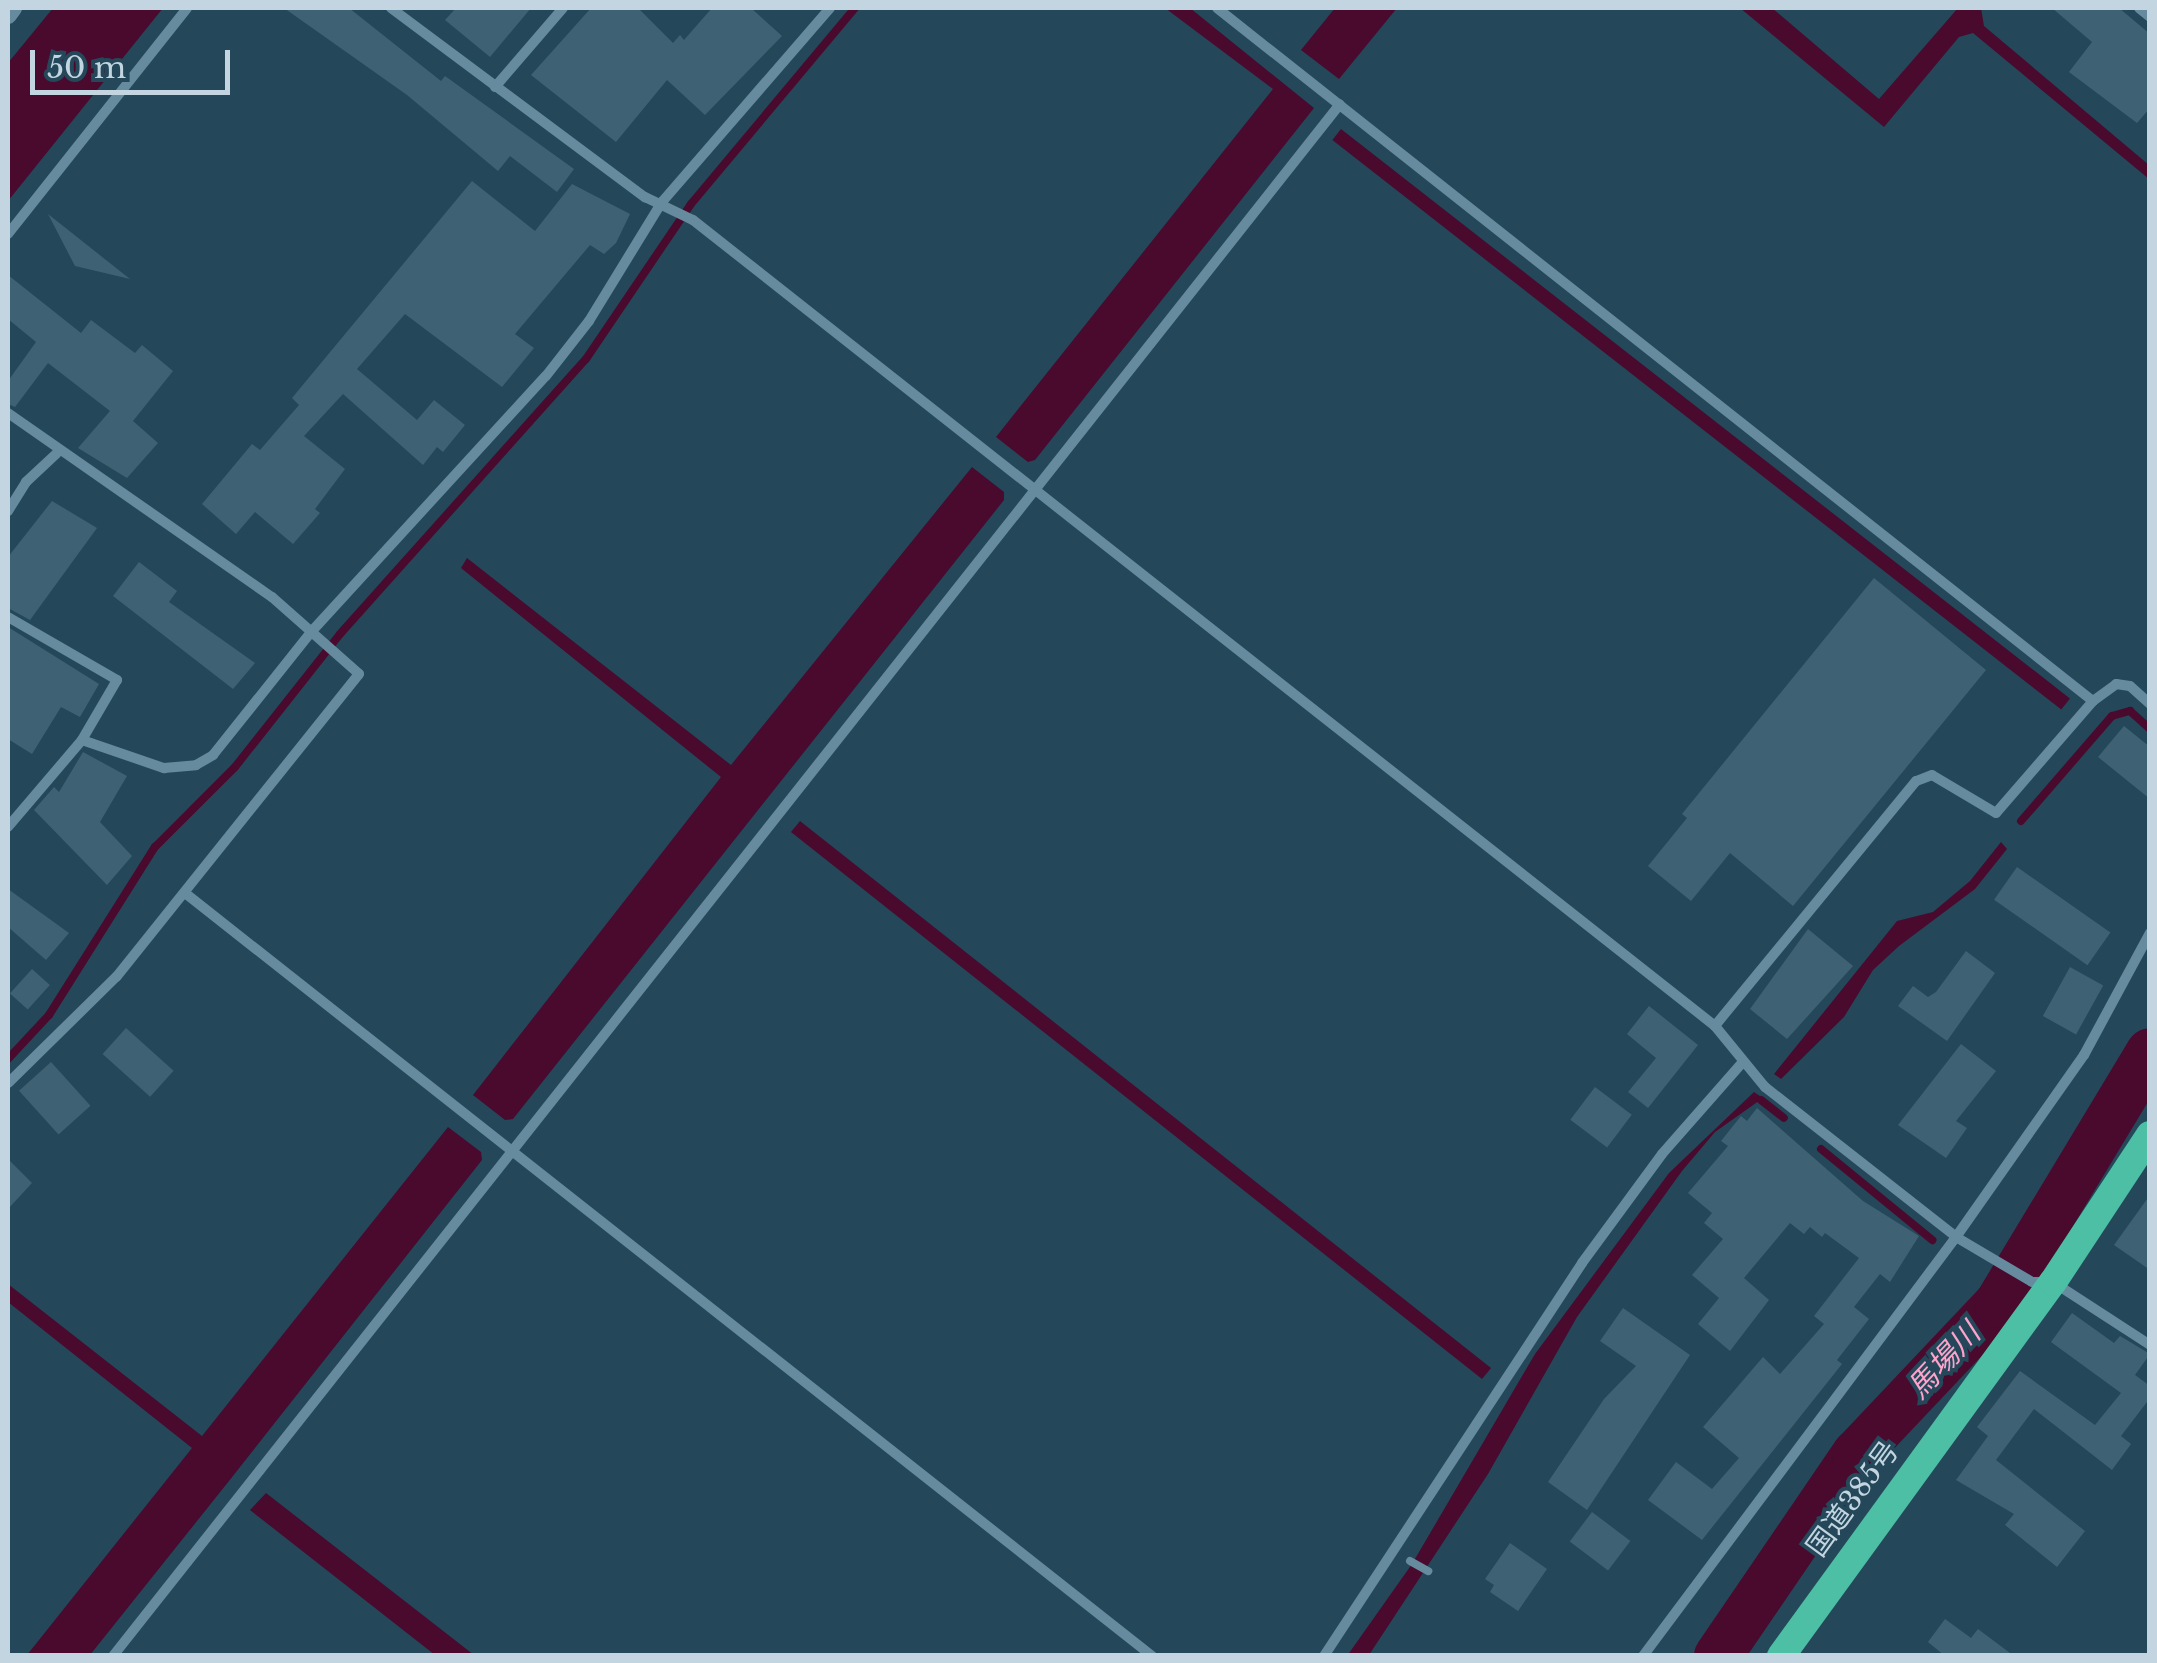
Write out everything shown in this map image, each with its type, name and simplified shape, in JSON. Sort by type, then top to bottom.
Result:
[{"type":"highway","name":"国道385号","points":[[1781,1656],[2150,1136]]},
{"type":"street","points":[[8,15],[14,8]]},
{"type":"street","points":[[8,234],[187,8]]},
{"type":"street","points":[[391,8],[645,197],[676,206],[1715,1026],[1741,1064],[1956,1238],[2001,1265],[2043,1282],[2150,1344]]},
{"type":"street","points":[[495,87],[563,8]]},
{"type":"street","points":[[82,740],[130,762],[196,765],[213,755],[546,376],[589,321],[662,202],[830,8]]},
{"type":"street","points":[[1217,8],[2093,700]]},
{"type":"street","points":[[2138,8],[2150,17]]},
{"type":"street","points":[[113,1656],[1340,104]]},
{"type":"street","points":[[8,413],[57,453],[317,635],[359,674],[185,894],[90,1006],[8,1083]]},
{"type":"street","points":[[8,511],[26,482],[57,453]]},
{"type":"street","points":[[8,617],[117,680],[82,740],[8,826]]},
{"type":"street","points":[[1715,1026],[1916,781],[1932,774],[1996,813],[2093,700],[2116,684],[2130,686],[2150,704]]},
{"type":"street","points":[[185,894],[1152,1656]]},
{"type":"street","points":[[1642,1656],[1956,1238],[2084,1055],[2150,934]]},
{"type":"street","points":[[1324,1656],[1582,1262],[1662,1154],[1741,1064]]},
{"type":"lane","points":[[1410,1561],[1428,1571]]},
{"type":"shaded area","points":[[53,8],[163,8],[8,201],[8,63]]},
{"type":"shaded area","points":[[1165,8],[1190,8],[1314,108],[1035,460],[1028,462],[996,437],[1273,89]]},
{"type":"shaded area","points":[[1335,8],[1397,8],[1339,79],[1301,50]]},
{"type":"shaded area","points":[[1740,8],[1772,8],[1879,99],[1958,8],[1981,8],[1984,26],[2149,165],[2149,179],[1973,33],[1959,37],[1884,127]]},
{"type":"shaded area","points":[[1341,129],[2070,698],[2061,710],[1332,140]]},
{"type":"shaded area","points":[[972,467],[1004,492],[1004,500],[513,1119],[505,1120],[473,1095],[721,777],[461,568],[467,558],[731,765]]},
{"type":"shaded area","points":[[800,821],[1491,1368],[1482,1379],[791,832]]},
{"type":"shaded area","points":[[2001,842],[2007,849],[1975,889],[1899,946],[1873,970],[1844,1017],[1781,1079],[1774,1074],[1897,921],[1933,912],[1970,881]]},
{"type":"shaded area","points":[[1754,1092],[1763,1098],[1715,1132],[1682,1171],[1577,1317],[1488,1474],[1369,1655],[1347,1656],[1412,1564],[1535,1354],[1669,1173]]},
{"type":"shaded area","points":[[448,1127],[481,1152],[482,1160],[229,1481],[90,1655],[27,1655],[192,1448],[8,1302],[8,1284],[202,1436]]},
{"type":"shaded area","points":[[266,1493],[474,1655],[435,1655],[250,1510]]},
{"type":"building","points":[[284,8],[349,8],[441,81],[445,76],[574,169],[557,192],[510,156],[498,171],[407,95]]},
{"type":"building","points":[[456,8],[531,8],[490,57],[445,20]]},
{"type":"building","points":[[591,8],[638,8],[673,43],[680,35],[684,40],[712,8],[751,8],[782,36],[705,115],[667,80],[616,142],[531,75]]},
{"type":"building","points":[[2052,8],[2119,8],[2150,34],[2150,108],[2137,123],[2069,72],[2092,42]]},
{"type":"building","points":[[472,181],[535,231],[572,184],[630,214],[616,243],[604,254],[590,245],[515,334],[534,348],[502,387],[405,314],[357,369],[417,420],[434,400],[465,425],[443,452],[437,447],[423,465],[343,394],[304,436],[345,469],[315,509],[320,513],[293,544],[255,512],[236,534],[202,504],[252,444],[260,450],[299,405],[292,398]]},
{"type":"building","points":[[48,214],[130,279],[75,266]]},
{"type":"building","points":[[8,275],[81,333],[91,320],[135,353],[142,345],[173,371],[133,421],[158,443],[127,478],[78,448],[110,411],[48,363],[15,407],[8,404],[8,381],[36,342],[8,319]]},
{"type":"building","points":[[52,501],[97,528],[30,620],[8,608],[8,557]]},
{"type":"building","points":[[139,562],[177,591],[169,602],[255,663],[233,689],[113,596]]},
{"type":"building","points":[[1874,578],[1986,670],[1793,906],[1730,853],[1691,901],[1648,866],[1687,818],[1682,814]]},
{"type":"building","points":[[8,627],[99,684],[80,717],[61,707],[32,754],[8,739]]},
{"type":"building","points":[[2124,726],[2150,747],[2150,799],[2098,757]]},
{"type":"building","points":[[83,752],[127,776],[100,822],[132,856],[107,885],[34,810],[54,787],[59,792]]},
{"type":"building","points":[[2017,867],[2110,932],[2087,965],[1994,900]]},
{"type":"building","points":[[8,889],[69,933],[46,960],[8,927]]},
{"type":"building","points":[[1808,929],[1853,966],[1787,1039],[1750,1009]]},
{"type":"building","points":[[1966,951],[1995,973],[1947,1041],[1898,1006],[1913,986],[1928,997],[1936,992]]},
{"type":"building","points":[[2070,967],[2103,985],[2076,1034],[2043,1016]]},
{"type":"building","points":[[32,969],[50,985],[28,1010],[10,994]]},
{"type":"building","points":[[1649,1006],[1698,1045],[1648,1108],[1628,1092],[1656,1058],[1627,1034]]},
{"type":"building","points":[[126,1028],[174,1071],[150,1097],[103,1054]]},
{"type":"building","points":[[1961,1044],[1996,1071],[1956,1121],[1967,1128],[1946,1158],[1898,1125]]},
{"type":"building","points":[[51,1062],[90,1106],[59,1135],[19,1091]]},
{"type":"building","points":[[1595,1087],[1632,1115],[1607,1147],[1570,1120]]},
{"type":"building","points":[[1757,1108],[1863,1201],[1919,1236],[1890,1282],[1880,1274],[1854,1307],[1869,1319],[1837,1360],[1842,1364],[1702,1540],[1648,1500],[1676,1462],[1712,1489],[1739,1458],[1703,1427],[1763,1357],[1780,1374],[1824,1324],[1814,1316],[1859,1258],[1825,1233],[1822,1237],[1810,1227],[1804,1234],[1790,1223],[1744,1278],[1769,1300],[1730,1351],[1698,1324],[1719,1298],[1692,1275],[1723,1239],[1704,1223],[1712,1213],[1688,1193],[1728,1146],[1721,1141],[1741,1116],[1747,1121]]},
{"type":"building","points":[[8,1159],[32,1183],[8,1209]]},
{"type":"building","points":[[2150,1195],[2150,1270],[2114,1245]]},
{"type":"building","points":[[1623,1308],[1690,1355],[1587,1510],[1548,1482],[1604,1399],[1636,1366],[1600,1341]]},
{"type":"building","points":[[2072,1313],[2114,1343],[2120,1336],[2150,1354],[2135,1375],[2150,1386],[2150,1398],[2121,1436],[2131,1444],[2112,1470],[2034,1409],[1996,1460],[2085,1531],[2057,1567],[2005,1525],[2014,1514],[1956,1480],[1988,1436],[1977,1427],[2020,1371],[2095,1425],[2121,1393],[2051,1342]]},
{"type":"building","points":[[1592,1512],[1630,1541],[1608,1570],[1570,1542]]},
{"type":"building","points":[[1510,1543],[1547,1569],[1518,1611],[1490,1592],[1494,1585],[1485,1579]]},
{"type":"building","points":[[1945,1619],[1971,1638],[1978,1629],[2014,1656],[1945,1656],[1928,1642]]},
{"type":"waterway","points":[[8,1059],[49,1015],[155,847],[235,767],[340,634],[586,359],[691,204],[855,8]]},
{"type":"waterway","points":[[2021,821],[2112,716],[2130,711],[2150,729]]},
{"type":"waterway","name":"馬場川","points":[[1718,1656],[1856,1454],[1998,1304],[2150,1052]]},
{"type":"waterway","points":[[1761,1100],[1784,1118]]},
{"type":"waterway","points":[[1821,1149],[1932,1240]]}]
